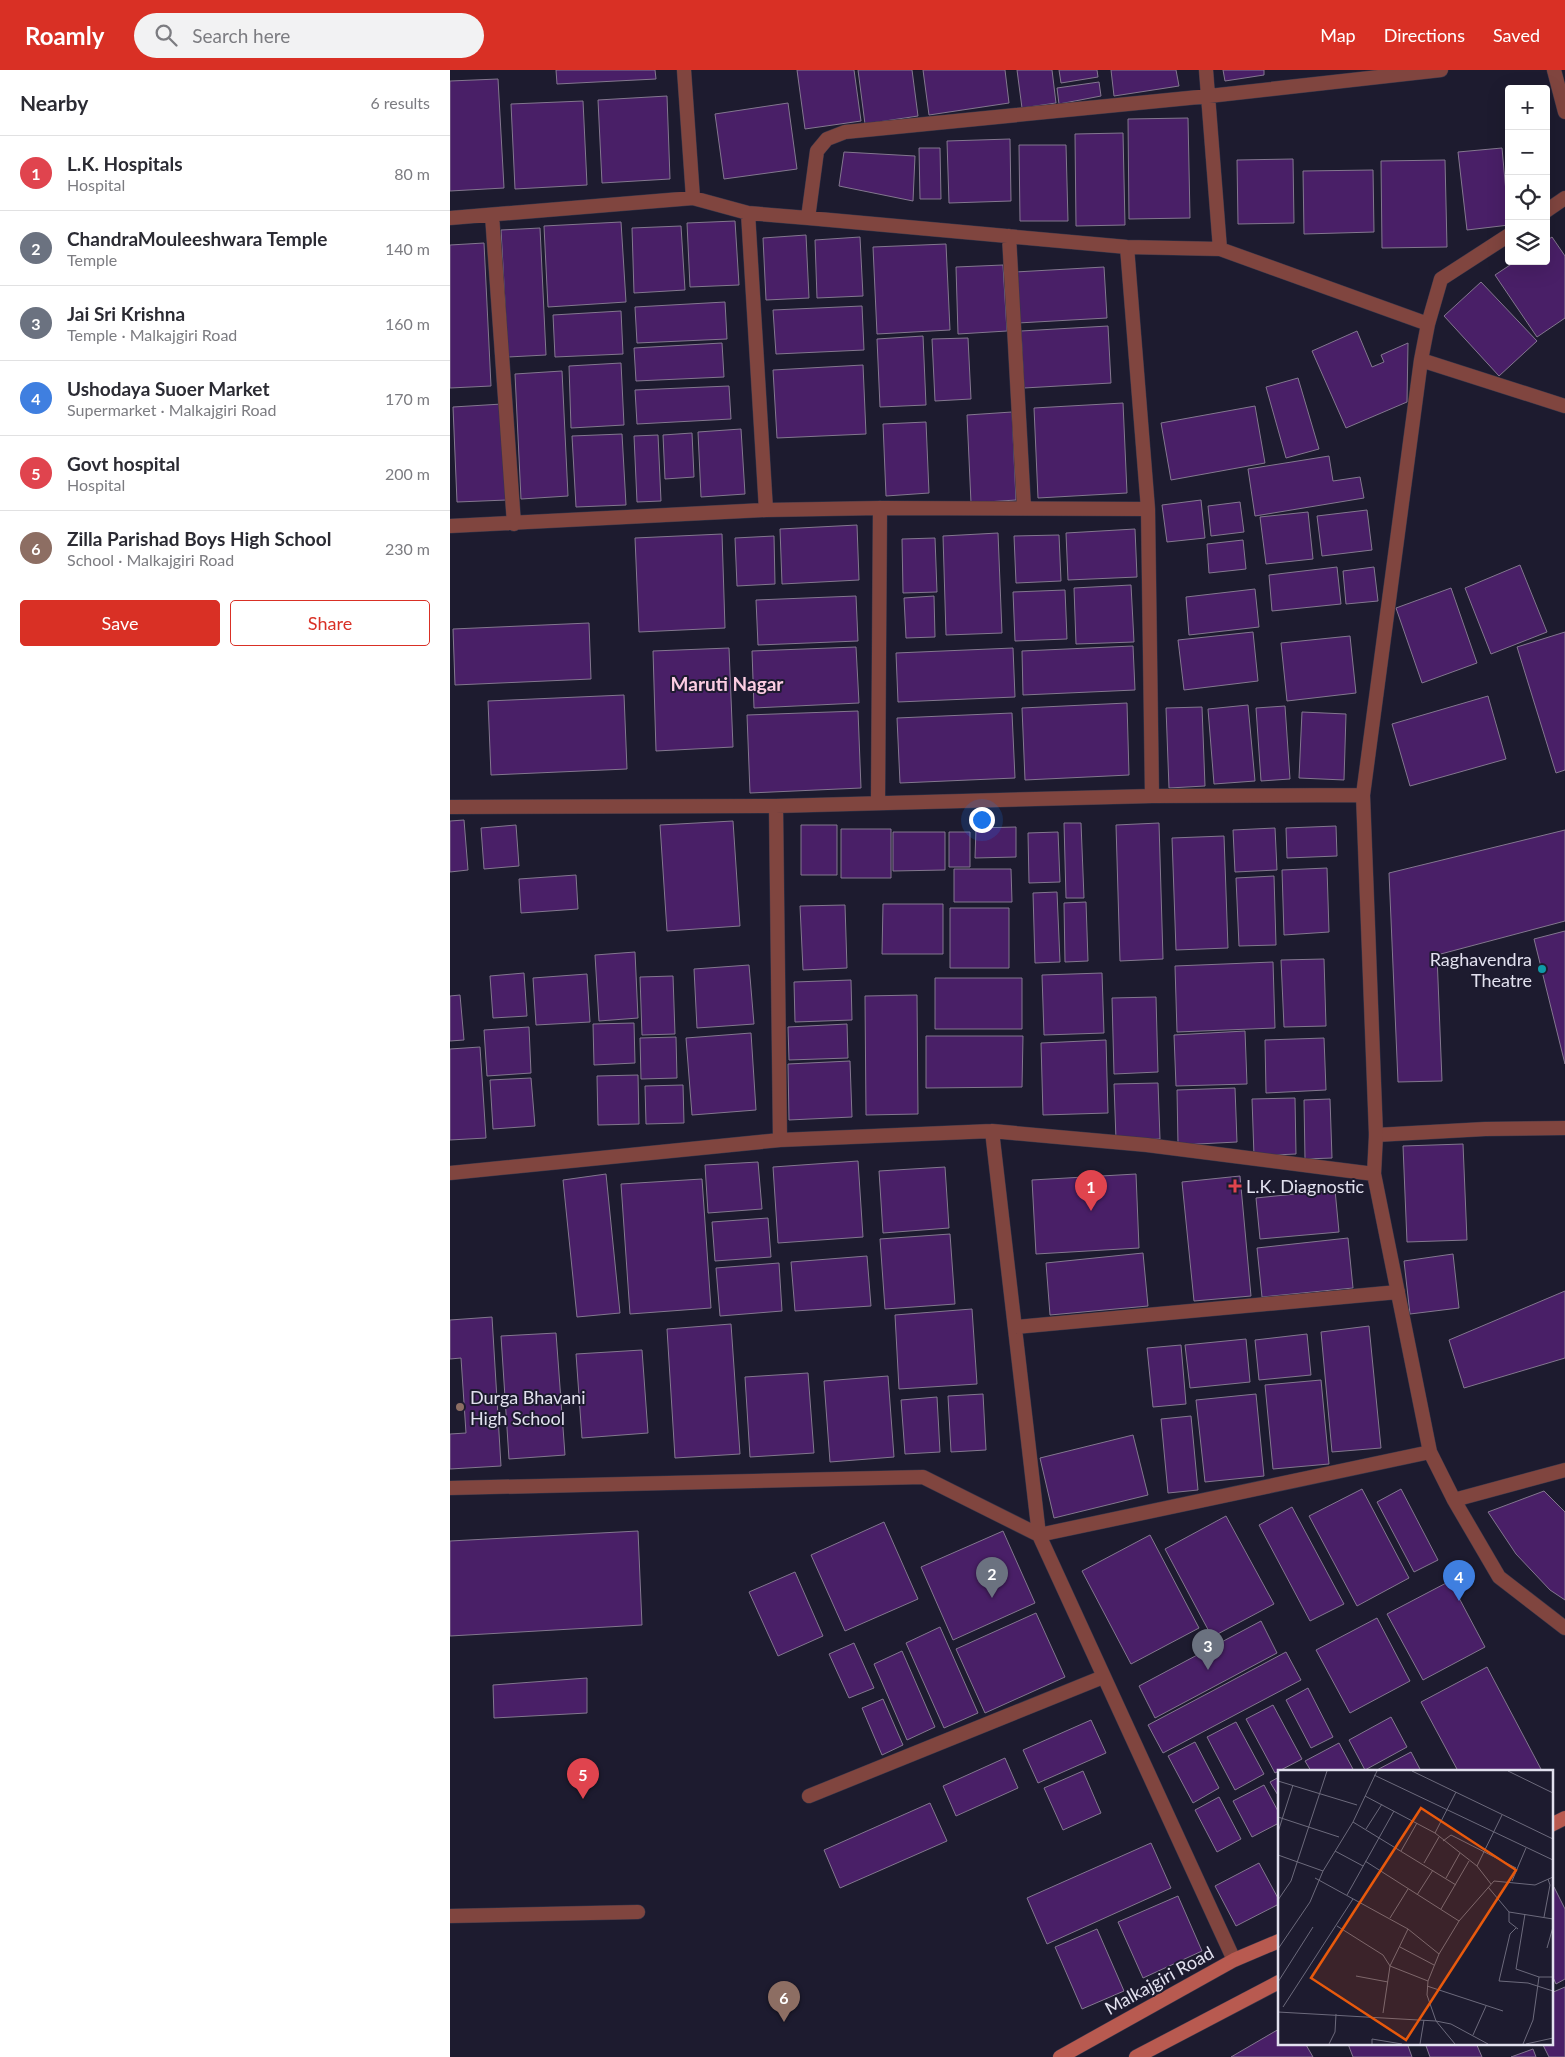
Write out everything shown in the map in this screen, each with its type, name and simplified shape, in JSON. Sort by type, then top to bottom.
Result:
[{"type":"main road","points":[[1552,1824],[1565,1818]]},
{"type":"main road","name":"Malkajgiri Road","points":[[1060,2057],[1234,1960],[1278,1941]]},
{"type":"main road","points":[[1141,2056],[1278,1983]]},
{"type":"street","points":[[684,70],[693,198]]},
{"type":"street","points":[[1206,70],[1220,249]]},
{"type":"street","points":[[808,218],[817,151],[827,139],[844,132],[1209,96],[1441,70]]},
{"type":"street","points":[[1554,70],[1565,112]]},
{"type":"street","points":[[450,218],[693,198],[748,212],[808,218],[1127,247],[1220,249],[1428,324]]},
{"type":"street","points":[[1550,207],[1565,198]]},
{"type":"street","points":[[748,212],[766,510]]},
{"type":"street","points":[[492,215],[514,524]]},
{"type":"street","points":[[1009,236],[1024,508]]},
{"type":"street","points":[[1505,238],[1441,279],[1428,324],[1421,360],[1363,795],[1376,1135],[1374,1174],[1430,1452],[1454,1500],[1500,1577],[1565,1628]]},
{"type":"street","points":[[1127,247],[1148,509],[1152,796]]},
{"type":"street","points":[[1421,360],[1565,406]]},
{"type":"street","points":[[878,802],[880,508]]},
{"type":"street","points":[[450,526],[766,510],[880,508],[1148,509]]},
{"type":"street","points":[[450,807],[776,806],[1152,796],[1363,795]]},
{"type":"street","points":[[776,806],[780,1140]]},
{"type":"street","points":[[1376,1135],[1485,1129],[1565,1128]]},
{"type":"street","points":[[450,1173],[780,1140],[992,1131],[1148,1145],[1374,1174]]},
{"type":"street","points":[[992,1131],[1039,1535],[1234,1960]]},
{"type":"street","points":[[1015,1327],[1398,1292]]},
{"type":"street","points":[[450,1488],[923,1477],[1039,1535],[1430,1452]]},
{"type":"street","points":[[1454,1500],[1565,1470]]},
{"type":"street","points":[[809,1796],[1103,1677]]},
{"type":"street","points":[[450,1916],[638,1912]]},
{"type":"building","points":[[556,70],[655,70],[656,79],[557,84]]},
{"type":"building","points":[[797,70],[854,70],[861,121],[805,129]]},
{"type":"building","points":[[858,70],[912,70],[918,116],[865,124]]},
{"type":"building","points":[[923,70],[1005,70],[1009,103],[929,115]]},
{"type":"building","points":[[1017,70],[1052,70],[1056,103],[1022,108]]},
{"type":"building","points":[[1059,70],[1097,70],[1098,77],[1061,83]]},
{"type":"building","points":[[1111,70],[1176,70],[1179,86],[1114,96]]},
{"type":"building","points":[[1223,70],[1264,70],[1264,75],[1225,81]]},
{"type":"building","points":[[498,79],[504,188],[450,191],[450,81]]},
{"type":"building","points":[[1099,82],[1101,96],[1059,104],[1057,88]]},
{"type":"building","points":[[667,96],[670,179],[602,183],[598,100]]},
{"type":"building","points":[[583,101],[587,185],[515,189],[511,104]]},
{"type":"building","points":[[788,103],[797,169],[724,179],[715,114]]},
{"type":"building","points":[[1188,118],[1190,218],[1129,219],[1128,119]]},
{"type":"building","points":[[1123,133],[1125,225],[1076,226],[1075,134]]},
{"type":"building","points":[[1010,139],[1011,201],[949,203],[947,141]]},
{"type":"building","points":[[1019,145],[1066,145],[1068,221],[1020,221]]},
{"type":"building","points":[[919,148],[940,148],[941,199],[920,199]]},
{"type":"building","points":[[1502,148],[1505,181],[1505,225],[1467,230],[1458,152]]},
{"type":"building","points":[[844,152],[915,156],[913,201],[839,186]]},
{"type":"building","points":[[1293,159],[1294,223],[1238,224],[1237,160]]},
{"type":"building","points":[[1445,160],[1447,247],[1382,248],[1381,161]]},
{"type":"building","points":[[1373,170],[1374,232],[1304,234],[1303,171]]},
{"type":"building","points":[[735,221],[739,285],[690,287],[687,223]]},
{"type":"building","points":[[621,222],[626,302],[548,307],[544,226]]},
{"type":"building","points":[[681,226],[685,290],[634,293],[632,228]]},
{"type":"building","points":[[540,228],[546,355],[508,357],[501,230]]},
{"type":"building","points":[[806,235],[809,298],[766,300],[763,238]]},
{"type":"building","points":[[860,237],[863,296],[817,298],[815,240]]},
{"type":"building","points":[[1552,237],[1565,256],[1565,318],[1537,337],[1495,275],[1510,265],[1550,265],[1550,238]]},
{"type":"building","points":[[484,243],[491,386],[450,388],[450,245]]},
{"type":"building","points":[[946,244],[950,330],[877,334],[873,247]]},
{"type":"building","points":[[1003,265],[1007,331],[958,334],[956,267]]},
{"type":"building","points":[[1104,267],[1107,318],[1018,323],[1015,272]]},
{"type":"building","points":[[1481,282],[1537,341],[1499,376],[1444,316]]},
{"type":"building","points":[[725,302],[727,339],[637,343],[635,307]]},
{"type":"building","points":[[862,306],[864,350],[776,354],[773,310]]},
{"type":"building","points":[[621,311],[623,354],[555,357],[553,315]]},
{"type":"building","points":[[1108,326],[1111,383],[1024,388],[1021,331]]},
{"type":"building","points":[[1357,331],[1372,367],[1384,362],[1381,355],[1408,343],[1407,402],[1346,428],[1312,351]]},
{"type":"building","points":[[923,336],[926,405],[880,407],[877,339]]},
{"type":"building","points":[[968,338],[971,399],[935,401],[932,339]]},
{"type":"building","points":[[722,343],[724,377],[636,381],[634,348]]},
{"type":"building","points":[[621,363],[624,425],[571,428],[569,366]]},
{"type":"building","points":[[863,365],[866,434],[777,438],[773,370]]},
{"type":"building","points":[[562,371],[568,496],[521,499],[515,374]]},
{"type":"building","points":[[1298,378],[1319,449],[1286,458],[1266,387]]},
{"type":"building","points":[[729,386],[731,419],[637,424],[635,390]]},
{"type":"building","points":[[1123,403],[1127,493],[1038,498],[1034,408]]},
{"type":"building","points":[[502,404],[507,500],[457,502],[453,407]]},
{"type":"building","points":[[1255,406],[1265,463],[1171,480],[1161,423]]},
{"type":"building","points":[[1012,412],[1016,500],[971,503],[967,415]]},
{"type":"building","points":[[926,422],[929,493],[886,496],[883,424]]},
{"type":"building","points":[[741,429],[745,494],[701,497],[698,432]]},
{"type":"building","points":[[692,433],[694,477],[665,479],[663,435]]},
{"type":"building","points":[[622,434],[626,505],[576,507],[572,436]]},
{"type":"building","points":[[658,435],[661,501],[637,502],[634,436]]},
{"type":"building","points":[[1329,456],[1333,481],[1360,477],[1364,498],[1255,516],[1248,469]]},
{"type":"building","points":[[1201,500],[1205,538],[1167,542],[1162,505]]},
{"type":"building","points":[[1240,502],[1244,532],[1211,536],[1208,506]]},
{"type":"building","points":[[1367,510],[1372,550],[1322,556],[1317,516]]},
{"type":"building","points":[[1308,512],[1313,559],[1266,564],[1260,517]]},
{"type":"building","points":[[857,525],[859,580],[782,584],[780,529]]},
{"type":"building","points":[[1135,529],[1137,577],[1068,580],[1066,533]]},
{"type":"building","points":[[998,533],[1002,633],[946,635],[943,536]]},
{"type":"building","points":[[722,534],[725,628],[639,632],[635,538]]},
{"type":"building","points":[[1059,535],[1061,581],[1016,583],[1014,536]]},
{"type":"building","points":[[774,536],[775,584],[737,586],[735,538]]},
{"type":"building","points":[[935,538],[937,592],[903,593],[902,539]]},
{"type":"building","points":[[1243,540],[1246,569],[1209,573],[1207,544]]},
{"type":"building","points":[[1520,565],[1547,632],[1491,654],[1465,588]]},
{"type":"building","points":[[1337,567],[1341,604],[1272,611],[1269,575]]},
{"type":"building","points":[[1374,567],[1378,601],[1346,604],[1343,571]]},
{"type":"building","points":[[1131,585],[1134,642],[1076,644],[1074,588]]},
{"type":"building","points":[[1451,588],[1477,663],[1422,683],[1396,608]]},
{"type":"building","points":[[1255,589],[1259,627],[1189,635],[1186,597]]},
{"type":"building","points":[[1065,590],[1067,639],[1015,641],[1013,592]]},
{"type":"building","points":[[856,596],[858,641],[758,645],[756,600]]},
{"type":"building","points":[[934,596],[935,637],[906,638],[904,598]]},
{"type":"building","points":[[589,623],[591,679],[455,685],[453,629]]},
{"type":"building","points":[[1253,632],[1258,681],[1184,690],[1178,640]]},
{"type":"building","points":[[1565,632],[1565,770],[1556,773],[1517,647]]},
{"type":"building","points":[[1350,636],[1356,693],[1287,701],[1281,643]]},
{"type":"building","points":[[1133,646],[1135,690],[1023,695],[1022,651]]},
{"type":"building","points":[[856,647],[859,703],[754,708],[752,651]]},
{"type":"building","points":[[729,648],[733,747],[656,751],[653,651]]},
{"type":"building","points":[[1013,648],[1015,697],[898,702],[896,653]]},
{"type":"building","points":[[624,695],[627,769],[491,775],[488,701]]},
{"type":"building","points":[[1488,696],[1506,759],[1410,786],[1392,724]]},
{"type":"building","points":[[1127,703],[1129,775],[1025,780],[1022,708]]},
{"type":"building","points":[[1248,705],[1255,781],[1214,784],[1208,709]]},
{"type":"building","points":[[1285,706],[1290,779],[1261,781],[1256,708]]},
{"type":"building","points":[[1202,707],[1205,786],[1169,788],[1166,708]]},
{"type":"building","points":[[858,711],[861,788],[750,793],[747,715]]},
{"type":"building","points":[[1302,712],[1346,714],[1344,780],[1299,778]]},
{"type":"building","points":[[1012,713],[1015,778],[900,783],[897,718]]},
{"type":"building","points":[[464,820],[468,870],[450,872],[450,821]]},
{"type":"building","points":[[733,821],[740,926],[667,931],[660,825]]},
{"type":"building","points":[[1064,823],[1081,823],[1084,898],[1066,898]]},
{"type":"building","points":[[1159,823],[1163,959],[1120,961],[1116,825]]},
{"type":"building","points":[[516,825],[519,866],[484,869],[481,828]]},
{"type":"building","points":[[801,825],[837,825],[837,875],[801,875]]},
{"type":"building","points":[[1336,826],[1337,856],[1287,858],[1286,828]]},
{"type":"building","points":[[1016,827],[1016,857],[975,858],[976,828]]},
{"type":"building","points":[[1275,828],[1277,870],[1235,872],[1233,830]]},
{"type":"building","points":[[841,829],[891,829],[891,878],[841,878]]},
{"type":"building","points":[[1565,830],[1565,921],[1437,955],[1442,1081],[1398,1082],[1389,873]]},
{"type":"building","points":[[893,832],[945,832],[945,870],[893,871]]},
{"type":"building","points":[[949,832],[970,832],[970,867],[949,867]]},
{"type":"building","points":[[1058,832],[1060,882],[1029,883],[1028,833]]},
{"type":"building","points":[[1224,836],[1228,948],[1176,950],[1172,838]]},
{"type":"building","points":[[1327,868],[1329,932],[1284,935],[1282,870]]},
{"type":"building","points":[[954,869],[1011,869],[1012,902],[954,902]]},
{"type":"building","points":[[576,875],[578,909],[521,913],[519,879]]},
{"type":"building","points":[[1274,876],[1276,945],[1239,946],[1236,878]]},
{"type":"building","points":[[1057,892],[1060,962],[1035,963],[1033,893]]},
{"type":"building","points":[[1086,902],[1088,961],[1065,962],[1064,903]]},
{"type":"building","points":[[883,904],[943,904],[943,954],[882,954]]},
{"type":"building","points":[[845,905],[847,968],[803,970],[800,906]]},
{"type":"building","points":[[950,908],[1009,908],[1009,968],[950,968]]},
{"type":"building","points":[[1565,931],[1565,1064],[1534,939]]},
{"type":"building","points":[[635,952],[638,1018],[599,1021],[595,955]]},
{"type":"building","points":[[1324,959],[1326,1026],[1284,1027],[1281,960]]},
{"type":"building","points":[[1273,962],[1275,1028],[1177,1032],[1175,966]]},
{"type":"building","points":[[749,965],[754,1024],[697,1028],[694,969]]},
{"type":"building","points":[[524,973],[527,1016],[493,1018],[490,976]]},
{"type":"building","points":[[1102,973],[1104,1033],[1044,1035],[1042,975]]},
{"type":"building","points":[[587,974],[590,1022],[536,1025],[533,978]]},
{"type":"building","points":[[673,976],[675,1034],[642,1035],[640,977]]},
{"type":"building","points":[[935,978],[1022,978],[1022,1029],[935,1029]]},
{"type":"building","points":[[851,980],[852,1020],[795,1022],[794,982]]},
{"type":"building","points":[[460,995],[464,1040],[450,1041],[450,996]]},
{"type":"building","points":[[917,995],[918,1114],[866,1115],[865,996]]},
{"type":"building","points":[[1156,997],[1158,1072],[1114,1074],[1112,998]]},
{"type":"building","points":[[634,1023],[635,1063],[594,1065],[593,1024]]},
{"type":"building","points":[[847,1024],[848,1058],[789,1060],[788,1027]]},
{"type":"building","points":[[529,1027],[531,1073],[487,1076],[484,1030]]},
{"type":"building","points":[[1245,1031],[1247,1084],[1176,1086],[1174,1035]]},
{"type":"building","points":[[751,1033],[756,1110],[692,1115],[686,1038]]},
{"type":"building","points":[[926,1036],[1023,1036],[1022,1087],[926,1088]]},
{"type":"building","points":[[676,1037],[677,1078],[641,1079],[640,1038]]},
{"type":"building","points":[[1324,1038],[1326,1090],[1266,1093],[1265,1040]]},
{"type":"building","points":[[1106,1040],[1108,1113],[1043,1115],[1041,1043]]},
{"type":"building","points":[[480,1047],[486,1138],[450,1140],[450,1049]]},
{"type":"building","points":[[850,1061],[852,1117],[789,1120],[788,1064]]},
{"type":"building","points":[[638,1075],[639,1124],[598,1125],[597,1076]]},
{"type":"building","points":[[531,1078],[535,1126],[493,1129],[490,1080]]},
{"type":"building","points":[[1158,1083],[1160,1139],[1116,1140],[1114,1084]]},
{"type":"building","points":[[683,1085],[684,1123],[646,1124],[645,1086]]},
{"type":"building","points":[[1235,1088],[1237,1142],[1178,1145],[1177,1090]]},
{"type":"building","points":[[1295,1098],[1296,1154],[1254,1156],[1252,1099]]},
{"type":"building","points":[[1330,1099],[1332,1158],[1305,1159],[1304,1100]]},
{"type":"building","points":[[1463,1144],[1467,1240],[1407,1242],[1403,1146]]},
{"type":"building","points":[[858,1161],[863,1237],[778,1243],[773,1167]]},
{"type":"building","points":[[758,1162],[762,1209],[708,1213],[705,1165]]},
{"type":"building","points":[[945,1167],[949,1228],[883,1233],[879,1171]]},
{"type":"building","points":[[606,1174],[620,1313],[577,1317],[563,1180]]},
{"type":"building","points":[[1136,1174],[1139,1248],[1036,1254],[1032,1180]]},
{"type":"building","points":[[1240,1176],[1251,1296],[1194,1301],[1182,1182]]},
{"type":"building","points":[[702,1179],[711,1308],[630,1314],[621,1184]]},
{"type":"building","points":[[1335,1190],[1339,1232],[1260,1239],[1256,1198]]},
{"type":"building","points":[[768,1218],[771,1257],[715,1261],[712,1222]]},
{"type":"building","points":[[950,1234],[955,1304],[885,1309],[880,1239]]},
{"type":"building","points":[[1348,1238],[1353,1288],[1262,1297],[1257,1248]]},
{"type":"building","points":[[1143,1253],[1148,1306],[1050,1315],[1046,1263]]},
{"type":"building","points":[[1453,1254],[1459,1308],[1410,1314],[1404,1261]]},
{"type":"building","points":[[867,1256],[871,1306],[795,1311],[791,1262]]},
{"type":"building","points":[[779,1263],[782,1311],[720,1316],[716,1268]]},
{"type":"building","points":[[1565,1291],[1565,1358],[1464,1388],[1449,1340]]},
{"type":"building","points":[[972,1309],[977,1384],[899,1389],[895,1315]]},
{"type":"building","points":[[492,1317],[501,1466],[450,1469],[450,1434],[466,1433],[461,1358],[450,1359],[450,1320]]},
{"type":"building","points":[[731,1324],[740,1454],[675,1458],[667,1329]]},
{"type":"building","points":[[1369,1326],[1381,1448],[1332,1452],[1321,1332]]},
{"type":"building","points":[[556,1333],[565,1455],[509,1459],[501,1336]]},
{"type":"building","points":[[1307,1334],[1311,1375],[1259,1380],[1255,1340]]},
{"type":"building","points":[[1246,1339],[1250,1382],[1190,1388],[1185,1345]]},
{"type":"building","points":[[1181,1345],[1186,1404],[1153,1407],[1147,1348]]},
{"type":"building","points":[[642,1350],[648,1433],[582,1438],[576,1354]]},
{"type":"building","points":[[808,1373],[814,1453],[750,1457],[745,1377]]},
{"type":"building","points":[[888,1376],[894,1457],[830,1462],[824,1381]]},
{"type":"building","points":[[1321,1380],[1329,1464],[1273,1469],[1265,1385]]},
{"type":"building","points":[[983,1394],[986,1450],[951,1452],[948,1396]]},
{"type":"building","points":[[1256,1394],[1264,1476],[1205,1482],[1196,1400]]},
{"type":"building","points":[[937,1397],[940,1452],[905,1454],[901,1400]]},
{"type":"building","points":[[1191,1416],[1198,1490],[1168,1493],[1161,1419]]},
{"type":"building","points":[[1133,1435],[1148,1495],[1054,1518],[1040,1458]]},
{"type":"building","points":[[1362,1489],[1409,1578],[1357,1606],[1309,1516]]},
{"type":"building","points":[[1401,1489],[1438,1560],[1414,1572],[1377,1502]]},
{"type":"building","points":[[1544,1491],[1565,1512],[1565,1600],[1550,1590],[1516,1554],[1488,1512]]},
{"type":"building","points":[[1292,1507],[1344,1604],[1310,1621],[1259,1525]]},
{"type":"building","points":[[1226,1516],[1274,1604],[1212,1637],[1165,1549]]},
{"type":"building","points":[[884,1522],[918,1599],[845,1631],[811,1555]]},
{"type":"building","points":[[638,1531],[642,1625],[450,1636],[450,1541]]},
{"type":"building","points":[[1003,1531],[1035,1603],[953,1640],[921,1567]]},
{"type":"building","points":[[1150,1535],[1199,1628],[1131,1664],[1082,1571]]},
{"type":"building","points":[[795,1572],[823,1636],[778,1656],[749,1592]]},
{"type":"building","points":[[1450,1581],[1485,1647],[1423,1680],[1387,1614]]},
{"type":"building","points":[[1036,1613],[1065,1677],[985,1713],[956,1649]]},
{"type":"building","points":[[1377,1618],[1410,1681],[1350,1713],[1316,1650]]},
{"type":"building","points":[[1261,1621],[1277,1653],[1155,1718],[1139,1686]]},
{"type":"building","points":[[940,1627],[978,1713],[944,1728],[906,1643]]},
{"type":"building","points":[[854,1643],[874,1688],[849,1698],[829,1654]]},
{"type":"building","points":[[902,1651],[935,1727],[907,1740],[874,1664]]},
{"type":"building","points":[[1286,1652],[1301,1680],[1163,1753],[1148,1725]]},
{"type":"building","points":[[1487,1667],[1541,1770],[1457,1770],[1421,1702]]},
{"type":"building","points":[[587,1678],[587,1713],[494,1718],[493,1685]]},
{"type":"building","points":[[1308,1688],[1333,1737],[1311,1748],[1286,1700]]},
{"type":"building","points":[[883,1699],[903,1745],[882,1755],[862,1708]]},
{"type":"building","points":[[1273,1705],[1302,1759],[1275,1773],[1246,1719]]},
{"type":"building","points":[[1391,1717],[1407,1747],[1365,1770],[1349,1740]]},
{"type":"building","points":[[1091,1720],[1106,1753],[1038,1783],[1023,1750]]},
{"type":"building","points":[[1236,1722],[1264,1774],[1235,1790],[1207,1737]]},
{"type":"building","points":[[1195,1742],[1219,1788],[1193,1803],[1168,1756]]},
{"type":"building","points":[[1339,1743],[1353,1770],[1310,1770],[1305,1761]]},
{"type":"building","points":[[1411,1752],[1420,1770],[1377,1770]]},
{"type":"building","points":[[1005,1758],[1018,1788],[956,1816],[943,1786]]},
{"type":"building","points":[[1083,1771],[1101,1813],[1063,1830],[1044,1788]]},
{"type":"building","points":[[1278,1778],[1278,1795],[1270,1782]]},
{"type":"building","points":[[1264,1785],[1278,1811],[1278,1824],[1252,1837],[1233,1801]]},
{"type":"building","points":[[1219,1797],[1241,1839],[1217,1852],[1195,1810]]},
{"type":"building","points":[[930,1803],[947,1841],[840,1888],[824,1850]]},
{"type":"building","points":[[1151,1843],[1171,1888],[1047,1944],[1027,1898]]},
{"type":"building","points":[[1259,1863],[1278,1898],[1278,1905],[1236,1926],[1215,1886]]},
{"type":"building","points":[[1554,1887],[1565,1909],[1565,1979],[1556,1984],[1552,1975],[1552,1888]]},
{"type":"building","points":[[1178,1896],[1202,1951],[1143,1978],[1118,1922]]},
{"type":"building","points":[[1097,1929],[1124,1991],[1082,2009],[1055,1947]]},
{"type":"building","points":[[1565,1987],[1565,2057],[1549,2057],[1542,2044],[1552,2044],[1552,1993]]},
{"type":"building","points":[[1278,2030],[1278,2044],[1306,2044],[1313,2057],[1231,2057]]},
{"type":"building","points":[[1348,2044],[1407,2044],[1412,2057],[1353,2057]]},
{"type":"building","points":[[1425,2044],[1476,2044],[1482,2057],[1430,2057]]},
{"type":"building","points":[[1533,2049],[1536,2057],[1511,2057]]},
{"type":"place","name":"Raghavendra Theatre","points":[[1542,969]]},
{"type":"place","name":"L.K. Diagnostic","points":[[1235,1186]]},
{"type":"place","name":"L.K. Hospitals","points":[[1091,1211]]},
{"type":"place","name":"Durga Bhavani High School","points":[[460,1407]]},
{"type":"place","name":"ChandraMouleeshwara Temple","points":[[992,1598]]},
{"type":"place","name":"Ushodaya Suoer Market","points":[[1459,1601]]},
{"type":"place","name":"Jai Sri Krishna","points":[[1208,1670]]},
{"type":"place","name":"Govt hospital","points":[[583,1799]]},
{"type":"place","name":"Zilla Parishad Boys High School","points":[[784,2022]]},
{"type":"district","name":"Maruti Nagar","points":[[727,683]]}]
